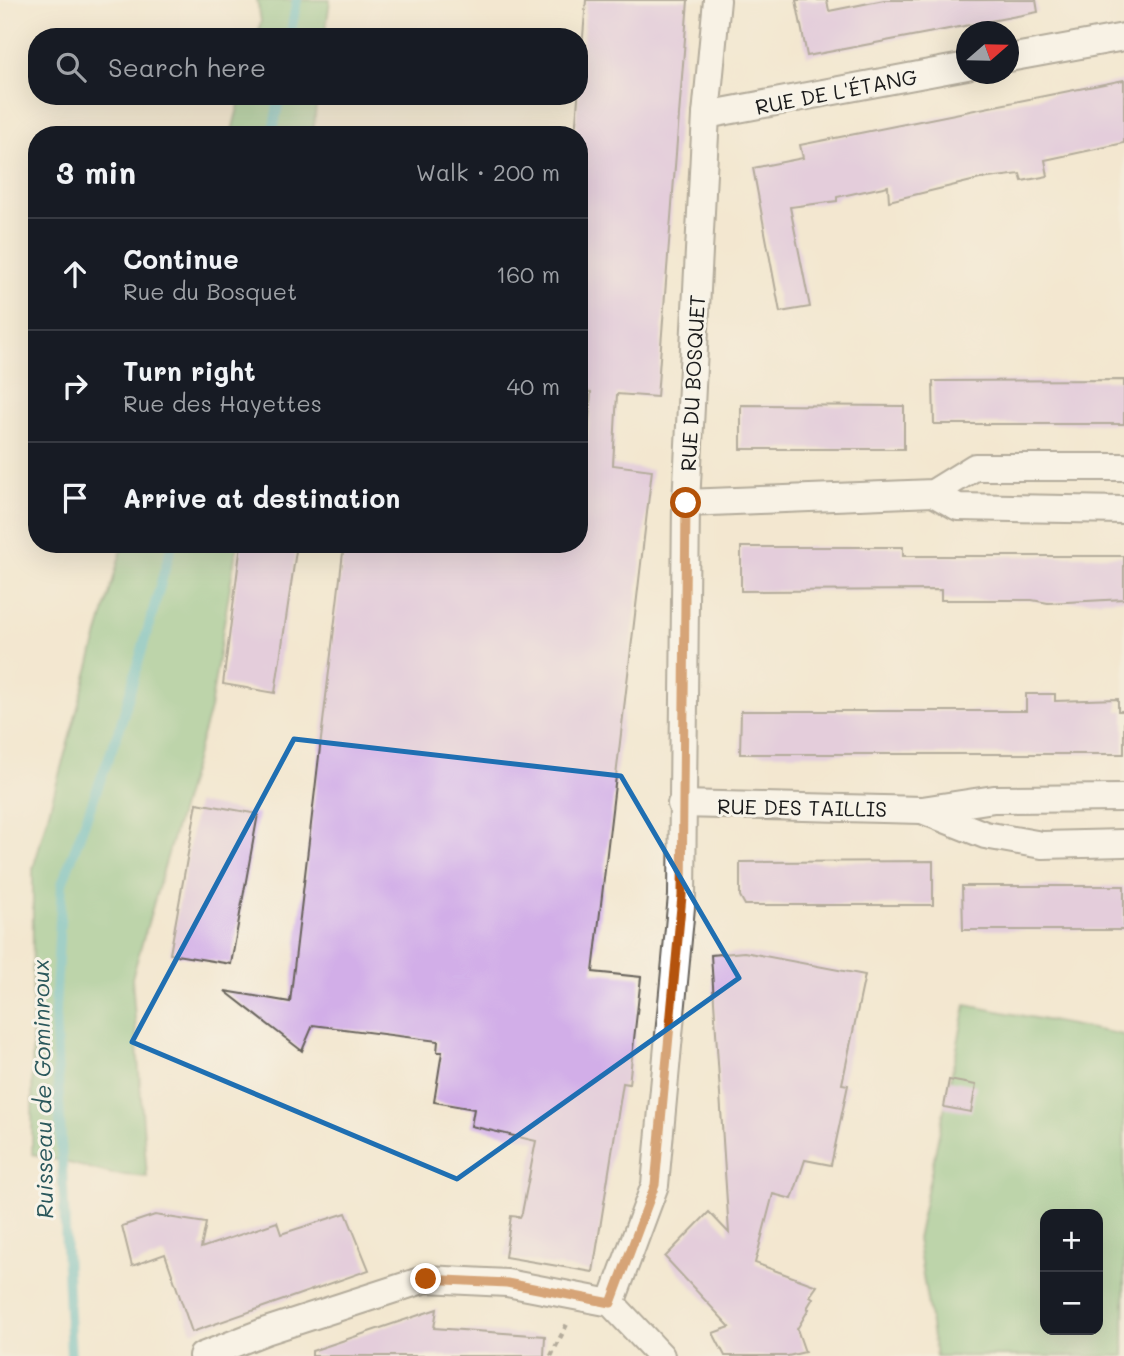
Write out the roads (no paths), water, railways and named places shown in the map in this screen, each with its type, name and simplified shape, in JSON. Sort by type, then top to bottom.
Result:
[{"type":"street","name":"RUE DU BOSQUET","points":[[611,1303],[655,1185],[682,896],[686,503],[705,115],[718,0]]},
{"type":"street","points":[[1019,56],[1124,37]]},
{"type":"street","name":"RUE DE L'ÉTANG","points":[[705,115],[956,68]]},
{"type":"street","points":[[686,503],[933,493],[975,467],[1124,467]]},
{"type":"street","points":[[933,493],[958,507],[1124,510]]},
{"type":"street","name":"RUE DES TAILLIS","points":[[681,804],[922,810],[994,799],[1124,798]]},
{"type":"street","name":"RUE DES TAILLIS","points":[[922,810],[985,835],[1042,845],[1124,843]]},
{"type":"street","points":[[202,1356],[266,1331],[426,1279],[507,1283],[611,1303],[661,1356]]},
{"type":"waterway","name":"Ruisseau de Gominroux","points":[[292,28],[297,0]]},
{"type":"waterway","name":"Ruisseau de Gominroux","points":[[274,126],[278,105]]},
{"type":"waterway","name":"Ruisseau de Gominroux","points":[[71,1356],[55,1012],[62,884],[120,727],[169,553]]}]
